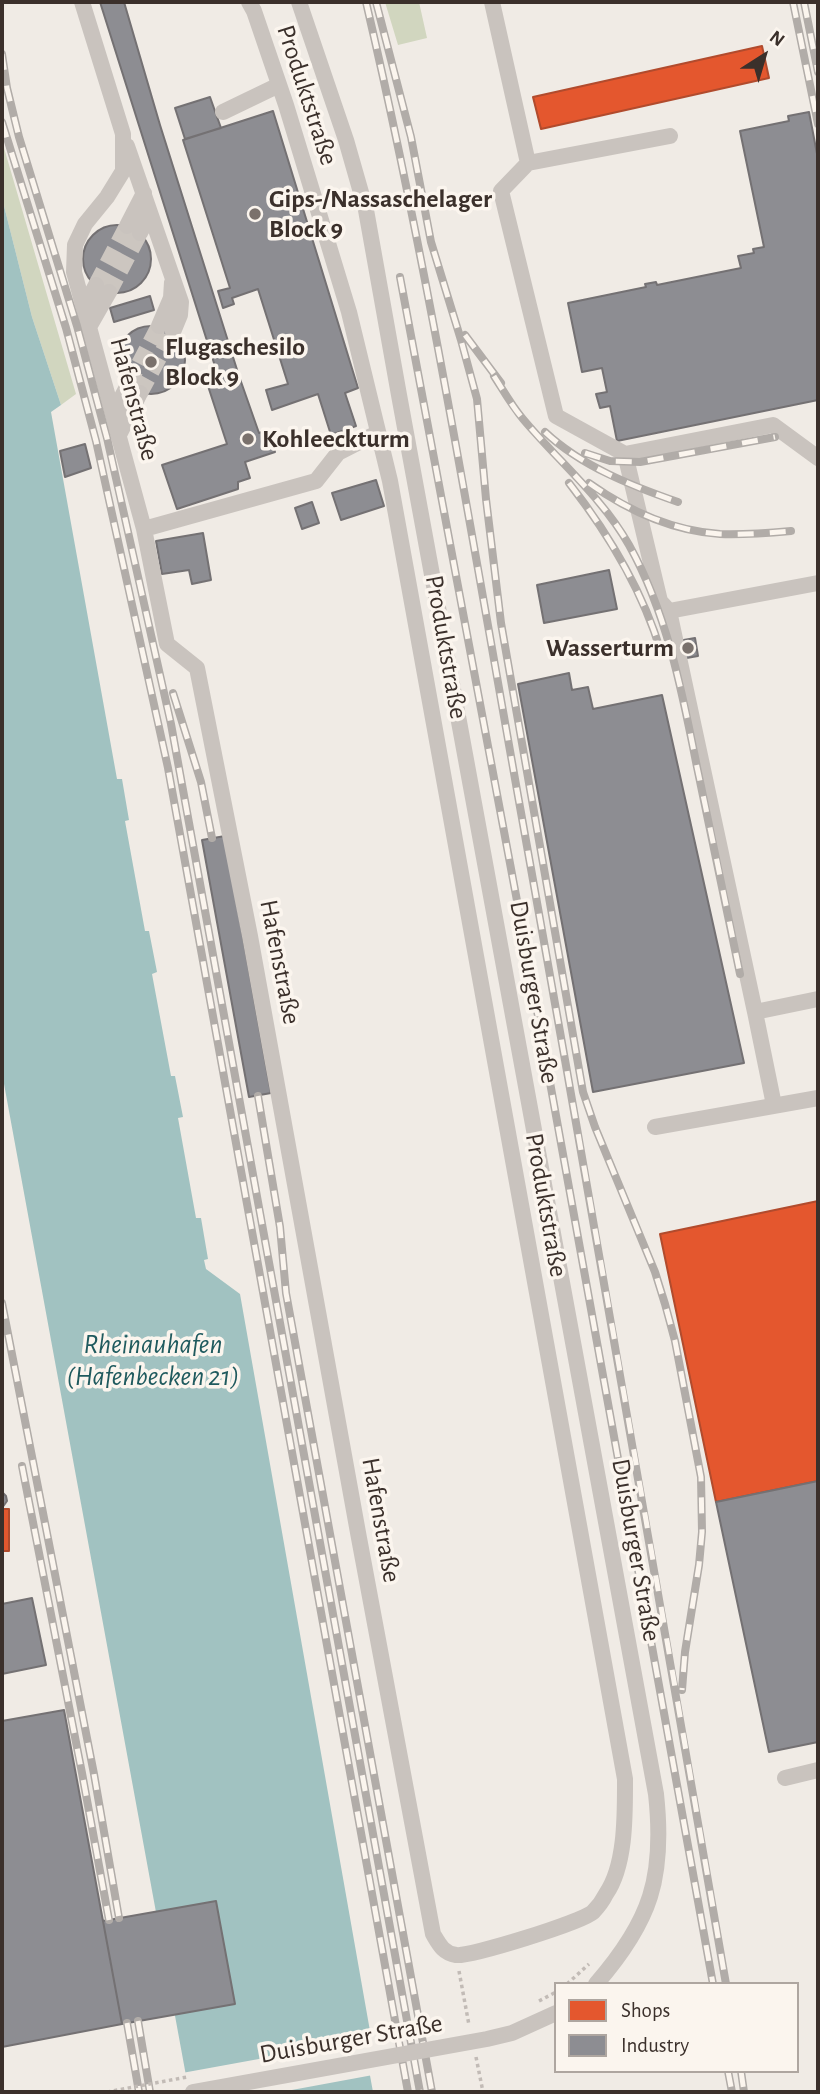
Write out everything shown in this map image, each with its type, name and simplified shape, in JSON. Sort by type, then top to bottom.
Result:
[{"type":"street","name":"Hafenstraße","points":[[82,2],[123,134],[122,171],[107,197],[85,224],[75,245],[74,272],[144,529],[167,644],[197,668],[250,936],[433,1934],[442,1949],[456,1955]]},
{"type":"street","name":"Produktstraße","points":[[249,2],[279,85],[349,312],[390,481],[625,1779],[624,1825],[618,1866],[608,1892],[593,1912],[575,1922],[480,1951],[456,1955]]},
{"type":"street","name":"Duisburger Straße","points":[[299,2],[346,140],[366,210],[398,396],[650,1756],[659,1837],[656,1871],[639,1926],[598,1982]]},
{"type":"street","points":[[492,2],[528,163]]},
{"type":"street","points":[[223,111],[279,85]]},
{"type":"street","points":[[123,134],[172,276],[166,329]]},
{"type":"street","points":[[670,136],[528,163],[501,191],[556,416],[625,454],[773,425],[818,458]]},
{"type":"street","points":[[144,193],[133,229],[150,213]]},
{"type":"street","points":[[84,308],[102,288],[89,327]]},
{"type":"street","points":[[113,414],[134,389],[119,435]]},
{"type":"street","points":[[144,529],[316,481],[338,453],[377,433]]},
{"type":"street","points":[[625,454],[660,601],[670,611],[774,1105]]},
{"type":"street","points":[[670,611],[818,583]]},
{"type":"street","points":[[755,1012],[818,999]]},
{"type":"street","points":[[655,1127],[818,1098]]},
{"type":"street","points":[[785,1778],[818,1770]]},
{"type":"street","name":"Duisburger Straße","points":[[193,2092],[486,2039],[512,2033],[554,2014]]},
{"type":"path","points":[[456,1955],[469,2027],[479,2023]]},
{"type":"path","points":[[569,1982],[591,1962]]},
{"type":"path","points":[[537,2003],[554,1993]]},
{"type":"path","points":[[475,2055],[483,2092]]},
{"type":"green space","points":[[385,2],[419,2],[427,38],[398,45]]},
{"type":"green space","points":[[2,141],[76,394],[61,405],[32,317],[2,198]]},
{"type":"water","name":"Rheinauhafen (Hafenbecken 21)","points":[[2,198],[32,317],[61,405],[51,412],[117,779],[122,779],[129,820],[125,821],[145,931],[149,931],[157,972],[152,974],[171,1076],[175,1076],[183,1117],[178,1118],[196,1218],[201,1218],[208,1259],[204,1260],[206,1269],[240,1294],[370,2031],[369,2070],[373,2092],[189,2092],[2,1073]]},
{"type":"pier","points":[[374,2038],[373,2075],[281,2092],[185,2092],[182,2073]]},
{"type":"building: Shops","points":[[762,46],[769,78],[541,129],[533,97]]},
{"type":"building: Shops","points":[[818,1201],[818,1481],[716,1502],[660,1234]]},
{"type":"building: Shops","points":[[2,1509],[9,1509],[9,1551],[2,1551]]},
{"type":"building: Industry","points":[[100,2],[124,2],[239,376],[220,382]]},
{"type":"building: Industry","points":[[210,97],[221,128],[185,139],[175,108]]},
{"type":"building: Industry","name":"Gips-/Nassaschelager Block 9","points":[[273,111],[358,388],[345,393],[356,426],[331,435],[318,394],[272,410],[266,390],[288,384],[258,289],[232,298],[234,304],[223,308],[218,291],[230,288],[183,140]]},
{"type":"building: Industry","points":[[809,112],[818,159],[818,400],[617,441],[610,406],[600,408],[596,394],[607,392],[602,368],[582,372],[568,303],[646,287],[645,284],[656,282],[657,285],[741,268],[738,256],[754,253],[753,249],[764,247],[740,131],[789,121],[788,116]]},
{"type":"building: Industry","name":"Flugaschesilo Block 9","points":[[124,225],[145,240],[151,252],[149,272],[141,283],[124,293],[110,293],[93,283],[85,272],[83,252],[93,235],[104,227]]},
{"type":"building: Industry","points":[[150,296],[154,310],[114,322],[110,308]]},
{"type":"building: Industry","name":"Flugaschesilo Block 9","points":[[144,326],[158,326],[170,331],[180,341],[185,360],[180,379],[170,389],[158,394],[144,394],[132,389],[122,379],[117,367],[117,353],[122,341],[132,331]]},
{"type":"building: Industry","name":"Kohleeckturm","points":[[239,376],[259,433],[268,430],[275,452],[245,462],[250,478],[238,482],[238,489],[177,509],[162,465],[227,444],[208,386]]},
{"type":"building: Industry","points":[[85,444],[91,468],[65,477],[60,451]]},
{"type":"building: Industry","points":[[376,480],[384,506],[341,520],[332,493]]},
{"type":"building: Industry","points":[[312,502],[319,523],[302,529],[295,508]]},
{"type":"building: Industry","points":[[203,533],[211,580],[192,584],[189,570],[162,574],[156,541]]},
{"type":"building: Industry","points":[[609,570],[617,609],[544,623],[537,585]]},
{"type":"building: Industry","name":"Wasserturm","points":[[695,638],[698,656],[681,659],[678,641]]},
{"type":"building: Industry","points":[[569,673],[572,690],[588,687],[593,709],[662,695],[744,1063],[593,1092],[518,684]]},
{"type":"building: Industry","points":[[225,836],[271,1093],[249,1097],[202,840]]},
{"type":"building: Industry","points":[[818,1481],[818,1742],[769,1752],[716,1502]]},
{"type":"building: Industry","points":[[2,1492],[7,1501],[2,1508]]},
{"type":"building: Industry","points":[[32,1598],[46,1665],[2,1674],[2,1604]]},
{"type":"building: Industry","points":[[64,1710],[122,2024],[2,2047],[2,1721]]},
{"type":"building: Industry","points":[[216,1901],[235,2004],[122,2024],[103,1921]]},
{"type":"tunnel","points":[[96,285],[127,226]]},
{"type":"tunnel","points":[[109,292],[140,233]]},
{"type":"tunnel","points":[[128,385],[159,326]]},
{"type":"tunnel","points":[[140,393],[173,332]]},
{"type":"railway","points":[[366,2],[448,403],[726,1982]]},
{"type":"railway","points":[[376,2],[411,137],[431,242],[477,399],[501,623],[583,1092],[655,1272],[665,1304],[675,1341],[701,1477],[702,1532],[682,1690]]},
{"type":"railway","points":[[793,2],[818,124]]},
{"type":"railway","points":[[804,2],[818,72]]},
{"type":"railway","points":[[2,54],[19,137],[77,326],[107,438],[171,724],[420,2092]]},
{"type":"railway","points":[[2,122],[66,328],[96,441],[168,768],[408,2092]]},
{"type":"railway","points":[[400,277],[521,922],[713,1982]]},
{"type":"railway","points":[[465,335],[501,383]]},
{"type":"railway","points":[[494,376],[536,435],[606,511],[629,545],[654,598],[679,681],[740,974]]},
{"type":"railway","points":[[545,432],[591,465],[625,482],[678,502]]},
{"type":"railway","points":[[585,453],[610,461],[640,462],[775,437]]},
{"type":"railway","points":[[569,483],[623,564],[645,607],[661,652]]},
{"type":"railway","points":[[589,483],[651,518],[685,529],[729,534],[791,531]]},
{"type":"railway","points":[[173,693],[201,782],[212,838]]},
{"type":"railway","points":[[258,1096],[280,1227],[286,1293],[432,2092]]},
{"type":"railway","points":[[2,1303],[94,1774],[119,1918]]},
{"type":"railway","points":[[22,1466],[109,1920]]},
{"type":"railway","points":[[138,2021],[150,2092]]},
{"type":"railway","points":[[127,2023],[139,2092]]},
{"type":"railway","points":[[728,2073],[732,2092]]},
{"type":"railway","points":[[741,2073],[744,2092]]},
{"type":"place","name":"Gips-/Nassaschelager Block 9","points":[[255,214]]},
{"type":"place","name":"Flugaschesilo Block 9","points":[[151,362]]},
{"type":"place","name":"Kohleeckturm","points":[[248,439]]},
{"type":"place","name":"Wasserturm","points":[[688,648]]}]
